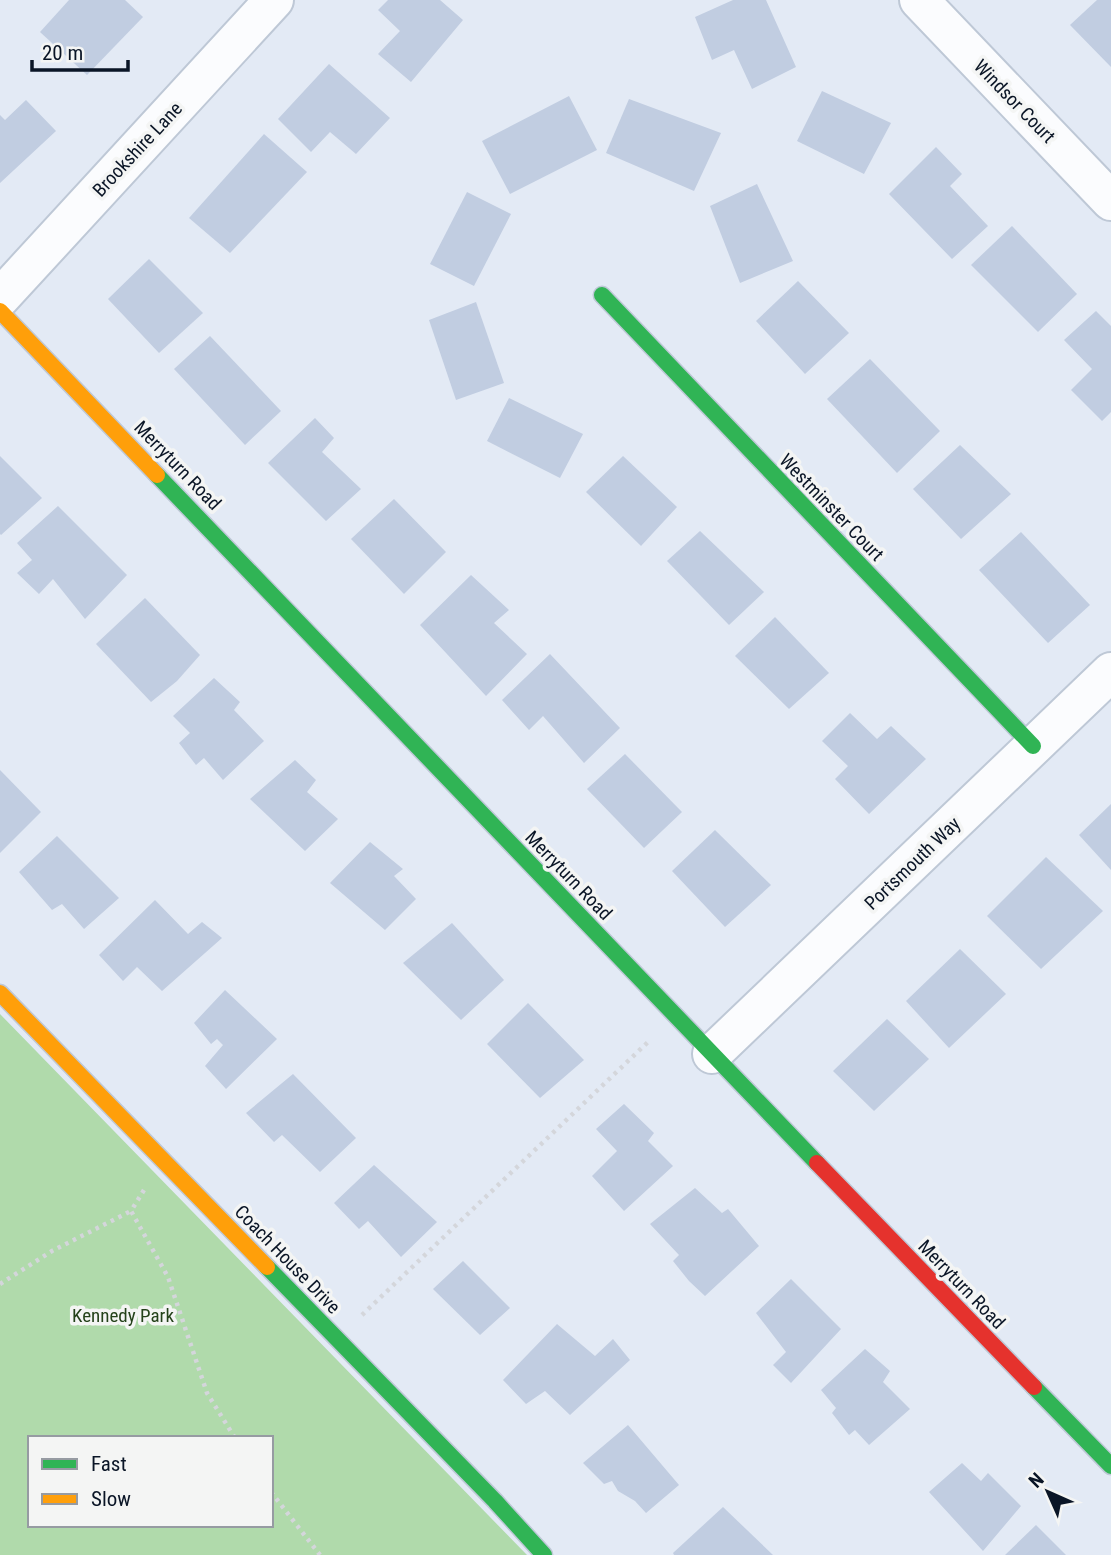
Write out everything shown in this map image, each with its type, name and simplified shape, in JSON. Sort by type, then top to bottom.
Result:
[{"type":"street","name":"Brookshire Lane","points":[[0,298],[274,0]]},
{"type":"street","name":"Windsor Court","points":[[919,0],[1111,201]]},
{"type":"street","name":"Westminster Court","points":[[602,295],[1033,747]]},
{"type":"street","name":"Merryturn Road","points":[[0,311],[1111,1466]]},
{"type":"street","name":"Portsmouth Way","points":[[712,1054],[1111,672]]},
{"type":"street","name":"Coach House Drive","points":[[0,993],[495,1501],[544,1555]]},
{"type":"path","points":[[336,1340],[648,1042]]},
{"type":"path","points":[[0,1284],[52,1251],[131,1211],[139,1195],[167,1163]]},
{"type":"path","points":[[131,1211],[168,1277],[208,1393],[234,1436]]},
{"type":"path","points":[[273,1495],[320,1555]]},
{"type":"green space","name":"Kennedy Park","points":[[0,1014],[527,1555],[0,1555]]},
{"type":"building","points":[[69,0],[125,0],[143,17],[87,75],[40,32]]},
{"type":"building","points":[[388,0],[440,0],[463,20],[411,82],[378,54],[400,31],[378,10]]},
{"type":"building","points":[[733,0],[766,0],[796,67],[752,89],[734,50],[712,60],[695,17]]},
{"type":"building","points":[[1097,0],[1111,0],[1111,67],[1070,25]]},
{"type":"building","points":[[329,64],[390,118],[356,154],[330,132],[311,152],[278,119]]},
{"type":"building","points":[[822,91],[891,123],[864,174],[797,141]]},
{"type":"building","points":[[569,96],[597,150],[510,194],[482,141]]},
{"type":"building","points":[[629,99],[721,133],[694,191],[606,153]]},
{"type":"building","points":[[26,100],[56,131],[0,183],[0,115],[5,120]]},
{"type":"building","points":[[264,134],[307,172],[230,253],[189,218]]},
{"type":"building","points":[[936,147],[962,174],[950,186],[988,226],[952,259],[889,194]]},
{"type":"building","points":[[757,184],[793,261],[740,283],[710,206]]},
{"type":"building","points":[[467,192],[511,214],[474,286],[430,264]]},
{"type":"building","points":[[1012,226],[1077,294],[1038,332],[971,265]]},
{"type":"building","points":[[149,259],[203,313],[159,353],[108,299]]},
{"type":"building","points":[[798,281],[849,333],[805,374],[756,321]]},
{"type":"building","points":[[476,302],[504,383],[456,400],[429,320]]},
{"type":"building","points":[[1096,311],[1111,326],[1111,412],[1102,421],[1071,390],[1092,369],[1064,340]]},
{"type":"building","points":[[210,336],[281,411],[245,445],[174,369]]},
{"type":"building","points":[[870,359],[940,431],[897,473],[827,399]]},
{"type":"building","points":[[509,398],[583,434],[560,478],[487,441]]},
{"type":"building","points":[[315,418],[334,438],[322,452],[361,489],[326,521],[268,463]]},
{"type":"building","points":[[960,445],[1011,494],[961,539],[913,489]]},
{"type":"building","points":[[0,456],[42,498],[1,535],[0,534]]},
{"type":"building","points":[[623,456],[677,507],[641,546],[586,492]]},
{"type":"building","points":[[394,499],[446,552],[404,594],[351,539]]},
{"type":"building","points":[[58,506],[127,575],[85,619],[53,579],[39,594],[17,573],[32,560],[17,543]]},
{"type":"building","points":[[700,531],[764,592],[729,625],[667,561]]},
{"type":"building","points":[[1021,532],[1090,605],[1048,643],[979,570]]},
{"type":"building","points":[[471,575],[509,610],[494,623],[527,654],[486,696],[420,625]]},
{"type":"building","points":[[145,598],[200,655],[177,681],[151,702],[96,644]]},
{"type":"building","points":[[775,617],[829,673],[789,709],[735,656]]},
{"type":"building","points":[[550,654],[620,728],[584,763],[543,716],[529,730],[502,700]]},
{"type":"building","points":[[214,678],[240,702],[234,710],[264,741],[223,780],[204,758],[196,765],[179,743],[190,733],[173,716]]},
{"type":"building","points":[[850,713],[877,739],[891,726],[926,759],[869,814],[835,779],[848,766],[822,741]]},
{"type":"building","points":[[625,754],[682,812],[644,848],[587,789]]},
{"type":"building","points":[[295,760],[316,780],[307,792],[338,819],[305,851],[250,799]]},
{"type":"building","points":[[0,770],[41,812],[0,853]]},
{"type":"building","points":[[1111,804],[1111,870],[1079,835]]},
{"type":"building","points":[[715,830],[771,885],[725,927],[672,871]]},
{"type":"building","points":[[57,836],[119,898],[84,929],[62,904],[52,910],[19,872]]},
{"type":"building","points":[[370,842],[403,869],[394,876],[416,899],[385,930],[330,883]]},
{"type":"building","points":[[1046,857],[1103,911],[1041,969],[987,916]]},
{"type":"building","points":[[155,900],[188,934],[202,922],[222,938],[162,991],[137,967],[123,981],[99,955]]},
{"type":"building","points":[[452,923],[504,980],[461,1020],[403,963]]},
{"type":"building","points":[[960,949],[1006,994],[949,1048],[906,1001]]},
{"type":"building","points":[[225,990],[277,1039],[226,1089],[205,1066],[223,1045],[217,1039],[211,1044],[194,1023]]},
{"type":"building","points":[[528,1003],[584,1060],[540,1098],[487,1044]]},
{"type":"building","points":[[887,1019],[929,1059],[874,1111],[833,1071]]},
{"type":"building","points":[[293,1074],[356,1138],[320,1172],[282,1135],[274,1142],[246,1113]]},
{"type":"building","points":[[624,1104],[654,1133],[648,1141],[673,1166],[624,1211],[592,1176],[617,1151],[596,1129]]},
{"type":"building","points":[[374,1165],[437,1222],[401,1257],[368,1221],[359,1229],[334,1203]]},
{"type":"building","points":[[695,1188],[722,1213],[728,1209],[759,1246],[705,1296],[673,1261],[679,1255],[650,1224]]},
{"type":"building","points":[[463,1261],[510,1308],[480,1335],[433,1289]]},
{"type":"building","points":[[791,1279],[841,1329],[791,1383],[773,1365],[786,1352],[756,1313]]},
{"type":"building","points":[[557,1324],[595,1356],[613,1339],[630,1360],[570,1415],[545,1391],[526,1404],[503,1380]]},
{"type":"building","points":[[865,1349],[890,1371],[883,1382],[910,1409],[869,1445],[855,1430],[849,1435],[832,1413],[836,1408],[821,1390]]},
{"type":"building","points":[[628,1425],[679,1485],[646,1513],[635,1501],[618,1491],[612,1481],[604,1484],[583,1463]]},
{"type":"building","points":[[962,1463],[981,1481],[988,1473],[1021,1506],[983,1551],[929,1492]]},
{"type":"building","points":[[723,1507],[773,1555],[674,1555],[673,1553]]},
{"type":"building","points":[[1036,1525],[1066,1555],[1005,1555]]},
{"type":"traffic: fast","points":[[602,295],[1033,746]]},
{"type":"traffic: fast","points":[[157,475],[817,1163]]},
{"type":"traffic: fast","points":[[267,1267],[495,1501],[544,1555]]},
{"type":"traffic: fast","points":[[1034,1387],[1111,1466]]},
{"type":"traffic: slow","points":[[0,311],[157,475]]},
{"type":"traffic: slow","points":[[0,993],[267,1267]]},
{"type":"traffic: jam","points":[[817,1163],[1034,1387]]}]
